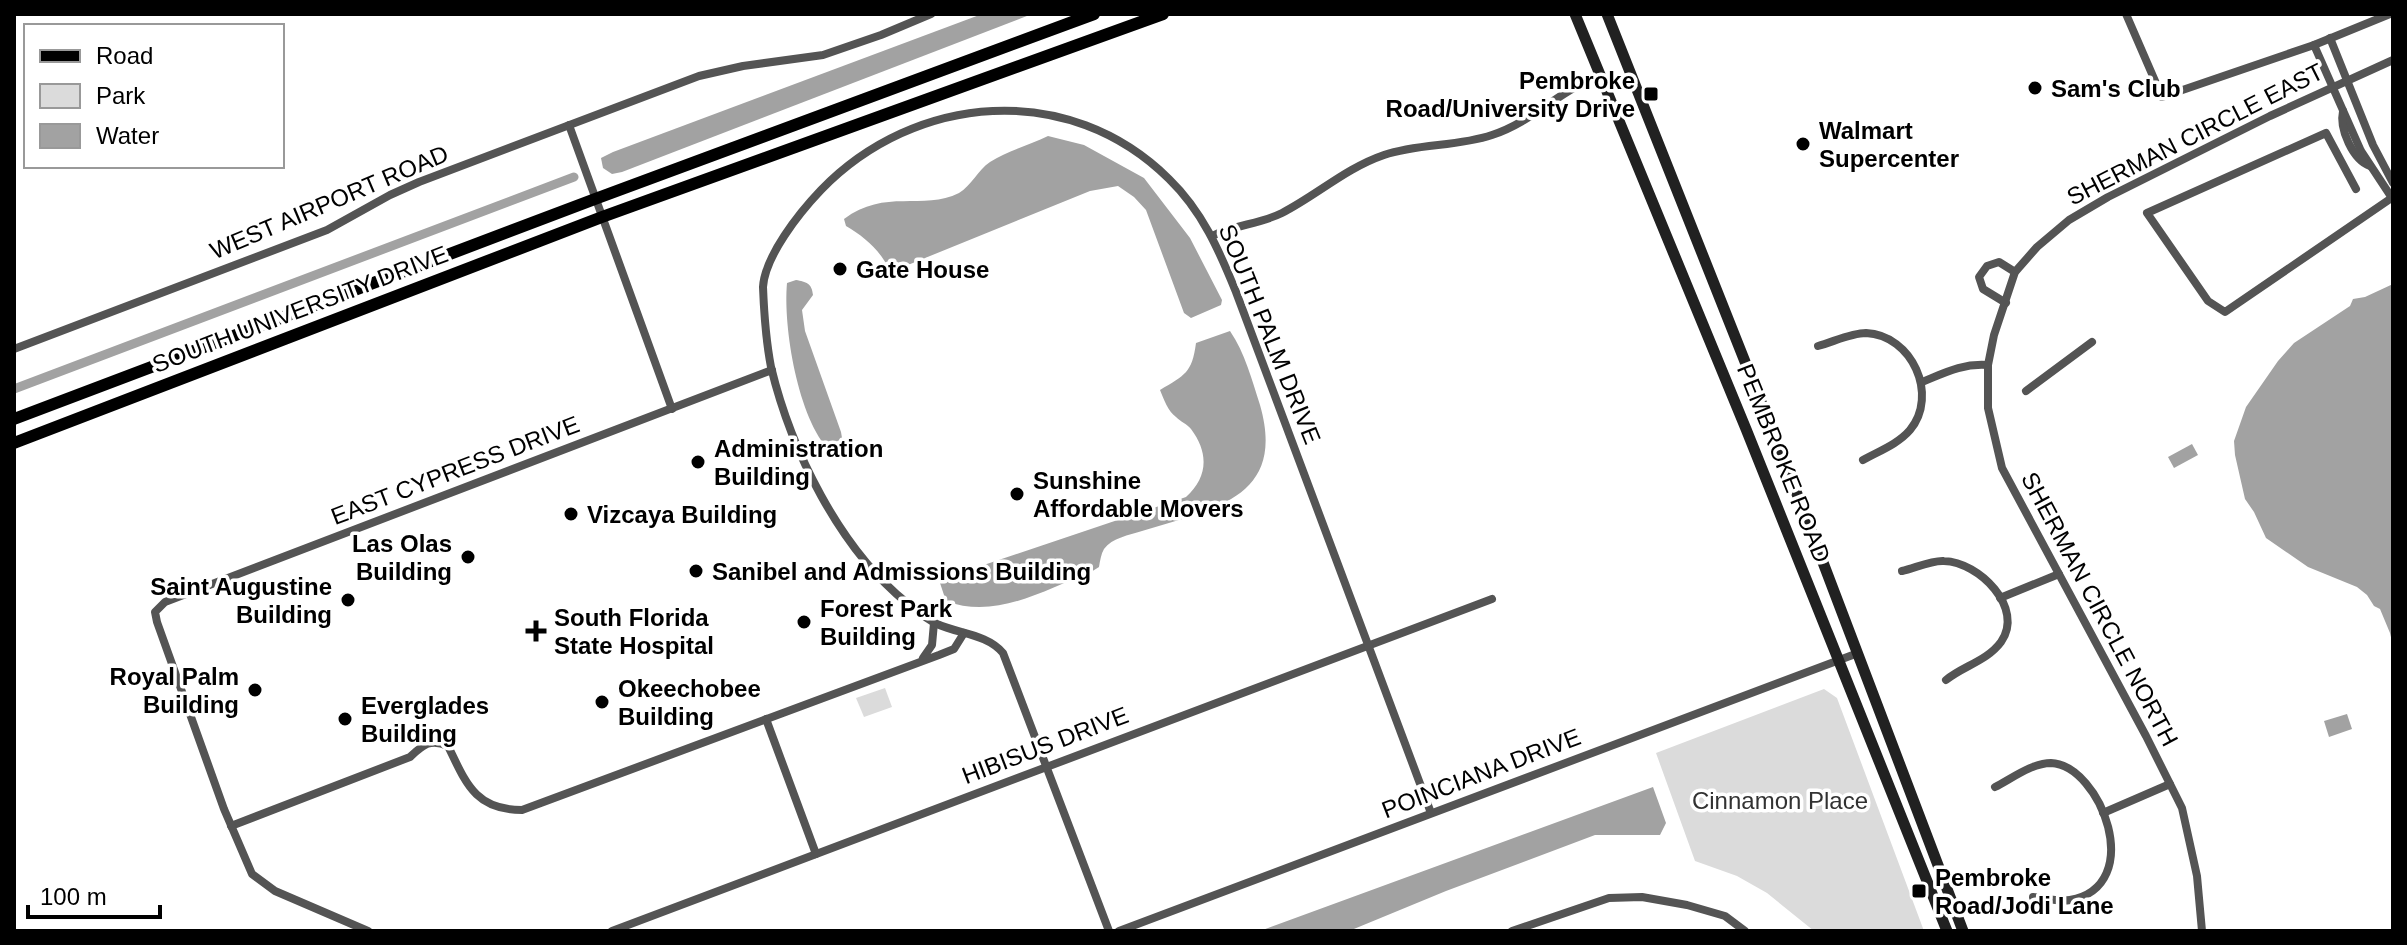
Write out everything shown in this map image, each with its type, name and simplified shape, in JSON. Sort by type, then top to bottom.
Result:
[{"type":"main road","name":"SOUTH UNIVERSITY DRIVE","points":[[14,419],[1094,14]]},
{"type":"main road","name":"SOUTH UNIVERSITY DRIVE","points":[[14,443],[602,217],[1163,14]]},
{"type":"main road","name":"PEMBROKE ROAD","points":[[1575,14],[1746,429],[1947,931]]},
{"type":"main road","name":"PEMBROKE ROAD","points":[[1607,14],[1768,421],[1963,931]]},
{"type":"main road","points":[[1746,429],[1768,421]]},
{"type":"street","name":"WEST AIRPORT ROAD","points":[[14,349],[317,234],[419,182],[699,76],[743,66],[823,55],[931,14]]},
{"type":"street","points":[[2126,14],[2162,97],[2314,45],[2390,14]]},
{"type":"street","points":[[2330,38],[2366,130],[2393,183]]},
{"type":"street","points":[[2314,45],[2354,135],[2370,166],[2392,197],[2225,312],[2208,301],[2147,213],[2326,133],[2356,189]]},
{"type":"street","name":"SHERMAN CIRCLE EAST","points":[[2006,303],[2015,272],[2037,247],[2069,220],[2108,197],[2332,86],[2393,60]]},
{"type":"street","points":[[1212,236],[1277,215],[1363,163],[1385,154],[1476,139],[1506,129],[1575,85],[1599,75]]},
{"type":"street","name":"SOUTH PALM DRIVE","points":[[1109,931],[1003,653],[995,644],[934,623],[888,587],[859,553],[831,511],[796,441],[772,370],[763,275],[776,251],[811,201],[836,174],[864,152],[924,123],[989,110],[1041,114],[1070,121],[1121,143],[1151,163],[1191,203],[1212,236],[1431,813]]},
{"type":"street","points":[[2343,111],[2341,123],[2356,154],[2370,166]]},
{"type":"street","points":[[569,125],[672,409]]},
{"type":"street","points":[[2354,135],[2366,130]]},
{"type":"street","points":[[2006,303],[1983,289],[1979,277],[1987,266],[1999,262],[2015,272]]},
{"type":"street","name":"SHERMAN CIRCLE NORTH","points":[[2006,303],[1994,335],[1988,365],[1988,408],[2002,468],[2182,808],[2190,840],[2202,931]]},
{"type":"street","points":[[1818,346],[1866,333],[1894,340],[1910,358],[1922,382],[1919,417],[1910,431],[1896,443],[1863,460]]},
{"type":"street","points":[[2026,391],[2092,342]]},
{"type":"street","points":[[1922,382],[1959,367],[1988,365]]},
{"type":"street","name":"EAST CYPRESS DRIVE","points":[[231,826],[157,622],[155,612],[165,602],[772,370]]},
{"type":"street","points":[[1902,571],[1944,561],[1977,570],[2000,598],[2008,627],[2002,641],[1983,659],[1963,667],[1946,680]]},
{"type":"street","points":[[2000,598],[2059,574]]},
{"type":"street","name":"HIBISUS DRIVE","points":[[612,931],[1492,599]]},
{"type":"street","points":[[919,662],[932,645],[934,623]]},
{"type":"street","points":[[368,931],[275,891],[259,881],[247,865],[231,826],[410,757],[430,742],[448,746],[473,793],[498,807],[522,810],[954,649],[964,633]]},
{"type":"street","name":"POINCIANA DRIVE","points":[[1119,931],[1858,653]]},
{"type":"street","points":[[766,719],[816,854]]},
{"type":"street","points":[[1995,787],[2044,764],[2067,766],[2079,776],[2103,813],[2112,842],[2113,858],[2101,882],[2092,890],[2068,901],[2033,897]]},
{"type":"street","points":[[2103,813],[2170,784]]},
{"type":"street","points":[[1512,931],[1609,898],[1642,897],[1725,916],[1745,931]]},
{"type":"green space","points":[[885,688],[892,707],[864,717],[856,698]]},
{"type":"green space","name":"Cinnamon Place","points":[[1824,689],[1837,698],[1924,931],[1814,931],[1767,893],[1737,876],[1695,861],[1656,753]]},
{"type":"water","points":[[982,14],[1032,14],[622,172],[612,174],[603,168],[601,158],[613,152]]},
{"type":"water","points":[[1048,136],[1084,145],[1144,178],[1190,238],[1222,300],[1221,305],[1191,318],[1184,313],[1146,210],[1118,186],[1090,191],[898,269],[888,267],[870,243],[846,226],[844,219],[874,204],[932,200],[959,193],[990,162]]},
{"type":"water","points":[[796,280],[808,284],[813,295],[802,310],[805,331],[841,432],[843,444],[836,451],[830,451],[809,417],[795,372],[786,302],[787,283]]},
{"type":"water","points":[[2393,284],[2393,646],[2380,609],[2367,595],[2357,587],[2308,567],[2266,538],[2245,499],[2234,441],[2246,407],[2294,343],[2350,306],[2353,299]]},
{"type":"water","points":[[1230,331],[1251,376],[1266,436],[1263,461],[1253,480],[1237,495],[1217,506],[1116,540],[1104,549],[1099,567],[1038,594],[983,607],[946,601],[940,583],[942,579],[1186,497],[1202,473],[1201,447],[1191,429],[1171,412],[1160,390],[1186,372],[1196,343]]},
{"type":"water","points":[[2192,444],[2198,455],[2174,468],[2168,457]]},
{"type":"water","points":[[2347,714],[2352,729],[2329,737],[2324,721]]},
{"type":"water","points":[[1653,787],[1666,823],[1660,835],[1595,835],[1349,931],[1260,931]]},
{"type":"waterway","points":[[14,389],[574,177]]},
{"type":"place","name":"Sam's Club","points":[[2035,88]]},
{"type":"place","name":"Pembroke Road/University Drive","points":[[1651,94]]},
{"type":"place","name":"Walmart Supercenter","points":[[1803,144]]},
{"type":"place","name":"Gate House","points":[[840,269]]},
{"type":"place","name":"Administration Building","points":[[698,462]]},
{"type":"place","name":"Sunshine Affordable Movers","points":[[1017,494]]},
{"type":"place","name":"Vizcaya Building","points":[[571,514]]},
{"type":"place","name":"Las Olas Building","points":[[468,557]]},
{"type":"place","name":"Sanibel and Admissions Building","points":[[696,571]]},
{"type":"place","name":"Saint Augustine Building","points":[[348,600]]},
{"type":"place","name":"Forest Park Building","points":[[804,622]]},
{"type":"place","name":"South Florida State Hospital","points":[[536,631]]},
{"type":"place","name":"Royal Palm Building","points":[[255,690]]},
{"type":"place","name":"Okeechobee Building","points":[[602,702]]},
{"type":"place","name":"Everglades Building","points":[[345,719]]},
{"type":"place","name":"Pembroke Road/Jodi Lane","points":[[1919,891]]}]
